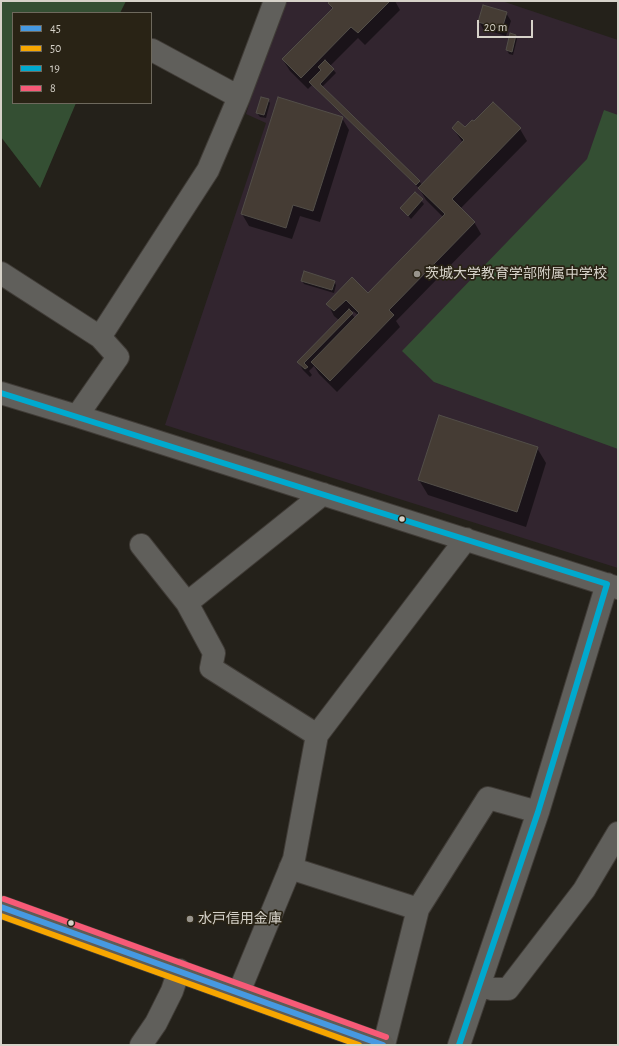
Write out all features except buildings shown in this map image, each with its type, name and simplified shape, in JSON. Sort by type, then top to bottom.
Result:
[{"type":"highway","points":[[1,907],[179,970],[383,1045]]},
{"type":"street","points":[[100,337],[208,170],[239,98],[275,1]]},
{"type":"street","points":[[152,50],[239,98]]},
{"type":"street","points":[[1,274],[100,337],[118,356],[77,416]]},
{"type":"street","points":[[1,393],[613,586],[459,1045]]},
{"type":"street","points":[[187,603],[323,494]]},
{"type":"street","points":[[239,992],[294,859],[317,735],[466,539]]},
{"type":"street","points":[[141,545],[187,603],[214,653],[211,668],[317,735]]},
{"type":"street","points":[[383,1045],[418,909],[488,798],[538,812]]},
{"type":"street","points":[[480,985],[492,989],[508,989],[584,890],[618,833]]},
{"type":"street","points":[[290,868],[418,909]]},
{"type":"street","points":[[141,1045],[156,1023],[172,991],[179,970]]},
{"type":"shaded area","name":"茨城大学教育学部附属中学校","points":[[282,1],[502,1],[618,40],[618,568],[165,425],[266,123],[246,114]]},
{"type":"green space","points":[[1,1],[126,1],[120,12],[12,12],[12,104],[76,104],[40,188],[1,137]]},
{"type":"green space","points":[[604,110],[618,115],[618,449],[434,382],[402,351],[587,159]]},
{"type":"transit line","name":"19","points":[[1,393],[607,584]]},
{"type":"transit line","name":"19","points":[[459,1045],[538,812],[607,584]]},
{"type":"transit line","name":"8","points":[[4,899],[386,1037]]},
{"type":"transit line","name":"45","points":[[1,907],[383,1045]]},
{"type":"transit line","name":"50","points":[[1,916],[359,1045]]},
{"type":"place","name":"茨城大学教育学部附属中学校","points":[[417,274]]},
{"type":"place","name":"水戸信用金庫","points":[[190,919]]}]
